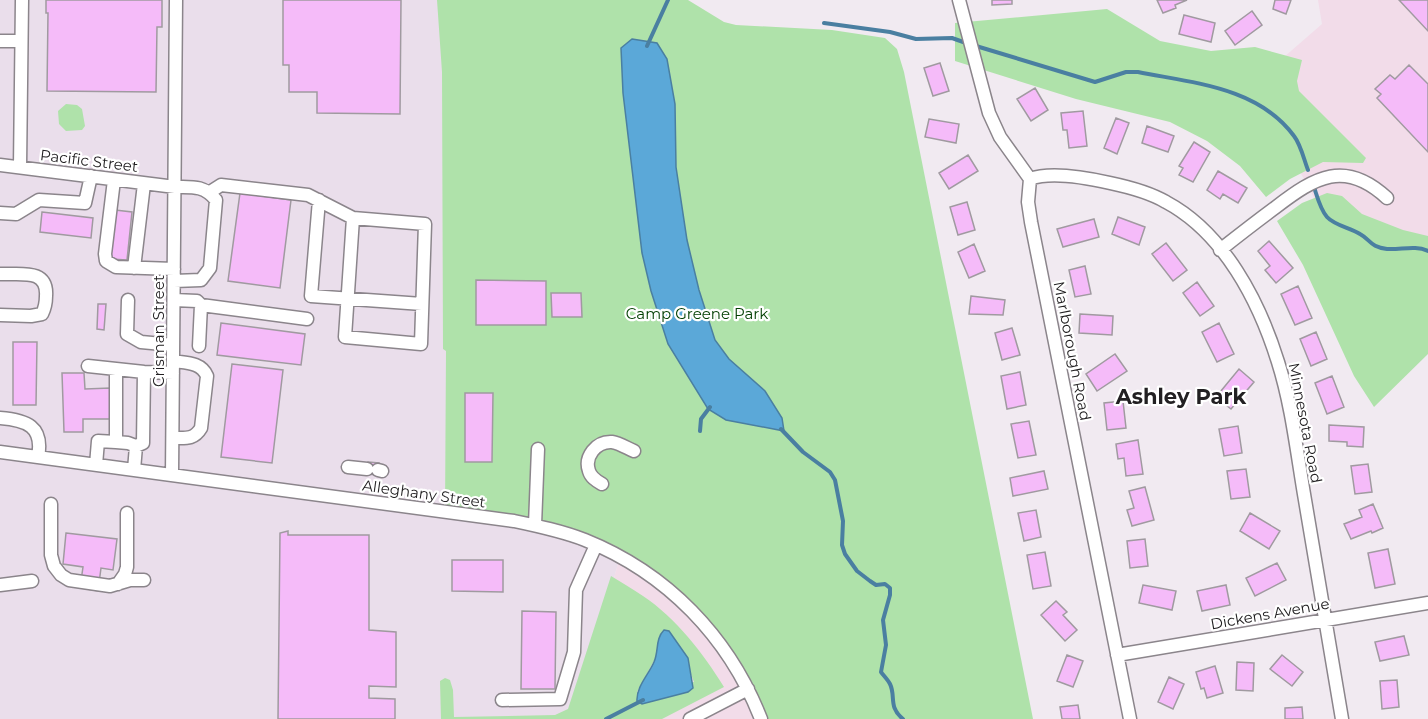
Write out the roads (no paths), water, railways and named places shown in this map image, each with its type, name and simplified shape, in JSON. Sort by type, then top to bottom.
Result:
[{"type":"street","points":[[20,167],[22,0]]},
{"type":"street","name":"Crisman Street","points":[[172,476],[176,0]]},
{"type":"street","points":[[959,0],[989,113],[1000,137],[1030,178]]},
{"type":"street","points":[[0,41],[21,41]]},
{"type":"street","points":[[0,165],[0,174]]},
{"type":"street","name":"Pacific Street","points":[[0,165],[175,188],[198,187],[210,192],[221,185],[308,195],[353,218]]},
{"type":"street","points":[[1220,250],[1299,189],[1327,175],[1339,174],[1358,179],[1377,189],[1387,198]]},
{"type":"street","name":"Minnesota Road","points":[[1030,178],[1047,175],[1102,181],[1139,190],[1165,201],[1206,232],[1241,278],[1254,301],[1278,362],[1293,428],[1342,719]]},
{"type":"street","points":[[0,213],[16,214],[39,200],[85,203],[91,176]]},
{"type":"street","name":"Marlborough Road","points":[[1030,178],[1028,202],[1031,222],[1130,719]]},
{"type":"street","points":[[114,180],[106,261],[116,267],[134,267],[201,280],[210,268],[216,200],[210,192]]},
{"type":"street","points":[[134,267],[144,183]]},
{"type":"street","points":[[319,200],[311,296],[422,304]]},
{"type":"street","points":[[353,218],[425,224],[421,344],[345,337],[348,298],[353,218]]},
{"type":"street","points":[[0,274],[34,275],[43,280],[47,286],[46,307],[42,314],[0,315]]},
{"type":"street","points":[[128,300],[127,334],[141,342],[174,345]]},
{"type":"street","points":[[174,300],[197,302],[201,306],[307,319]]},
{"type":"street","points":[[199,346],[201,306]]},
{"type":"street","points":[[88,366],[144,372],[197,365],[204,370],[207,376],[201,428],[197,435],[191,438],[173,438]]},
{"type":"street","points":[[116,369],[116,442]]},
{"type":"street","points":[[96,465],[98,441],[128,443],[136,446],[142,443],[144,372]]},
{"type":"street","points":[[0,417],[23,420],[38,435],[40,446],[38,457]]},
{"type":"street","points":[[602,484],[592,477],[588,470],[588,460],[592,451],[599,444],[611,442],[634,451]]},
{"type":"street","points":[[134,470],[136,446]]},
{"type":"street","points":[[536,525],[538,449]]},
{"type":"street","name":"Alleghany Street","points":[[0,452],[510,520],[583,539],[644,570],[690,608],[724,649],[748,689],[761,719]]},
{"type":"street","points":[[348,467],[376,470]]},
{"type":"street","points":[[51,504],[51,555],[54,566],[61,575],[69,580],[110,586],[130,580],[144,580]]},
{"type":"street","points":[[118,584],[125,574],[126,567],[127,513]]},
{"type":"street","points":[[502,700],[560,699],[574,652],[576,590],[596,545]]},
{"type":"street","points":[[0,585],[32,581]]},
{"type":"street","name":"Dickens Avenue","points":[[1117,656],[1428,603]]},
{"type":"street","points":[[690,719],[748,689]]},
{"type":"water","points":[[632,39],[657,43],[667,59],[675,104],[676,167],[687,240],[699,290],[715,340],[729,359],[765,391],[782,418],[784,431],[726,420],[708,409],[668,344],[642,253],[623,93],[621,48]]},
{"type":"water","points":[[664,630],[669,631],[688,658],[693,688],[688,692],[642,704],[637,701],[637,696],[654,662],[659,637]]},
{"type":"waterway","points":[[647,46],[668,0]]},
{"type":"waterway","points":[[824,23],[890,32],[916,39],[952,38],[966,43]]},
{"type":"waterway","points":[[976,46],[1095,82],[1126,72],[1138,72],[1202,84],[1243,97],[1262,107],[1294,136],[1308,170]]},
{"type":"waterway","points":[[1314,187],[1327,217],[1360,234],[1374,245],[1387,249],[1413,248],[1428,251]]},
{"type":"waterway","points":[[700,431],[701,419],[710,407]]},
{"type":"waterway","points":[[781,429],[803,452],[830,472],[835,480],[843,521],[842,545],[845,554],[857,571],[870,581],[876,585],[885,584],[890,588],[883,620],[886,645],[881,672],[892,688],[895,710],[903,719]]},
{"type":"waterway","points":[[606,719],[643,700]]},
{"type":"district","name":"Ashley Park","points":[[1181,397]]},
{"type":"park label","name":"Camp Greene Park","points":[[697,314]]}]
